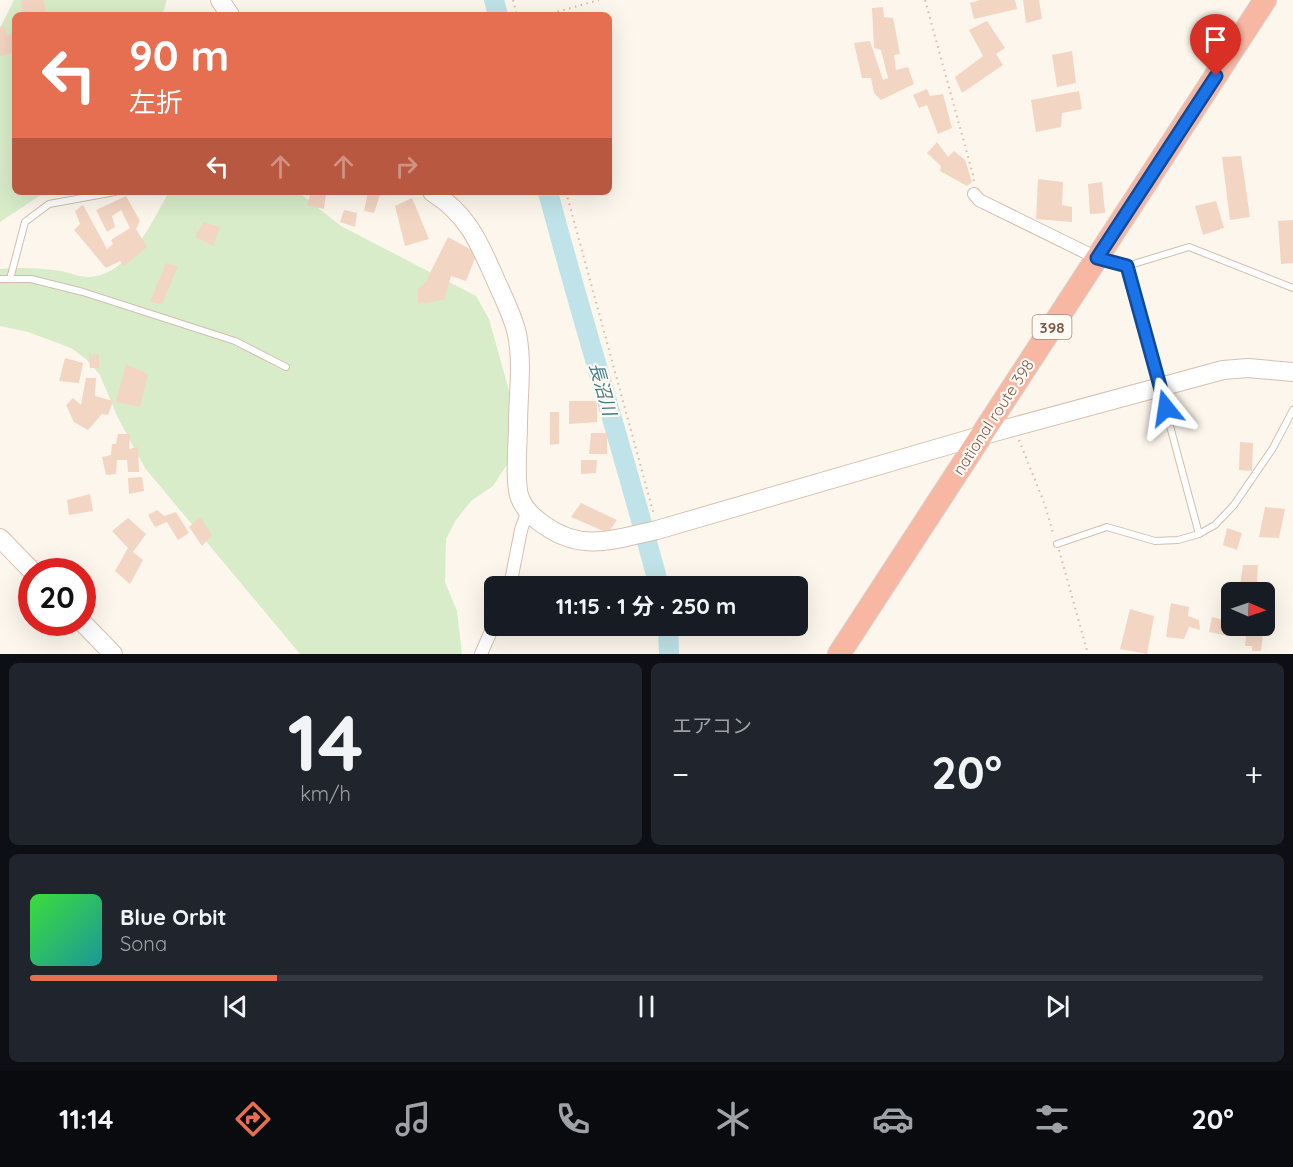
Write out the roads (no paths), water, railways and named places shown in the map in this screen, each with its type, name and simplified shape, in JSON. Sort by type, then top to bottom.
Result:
[{"type":"highway","name":"national route 398","points":[[839,654],[1265,0]]},
{"type":"street","points":[[974,194],[979,200],[1097,258]]},
{"type":"street","points":[[437,195],[462,216],[475,233],[510,312],[517,334],[519,498],[528,510],[549,529],[580,542],[596,543],[657,530],[980,436],[1223,370],[1248,368],[1293,372]]},
{"type":"street","points":[[512,576],[521,530],[528,510]]},
{"type":"street","points":[[0,538],[19,558]]},
{"type":"street","points":[[96,636],[114,654]]},
{"type":"street","points":[[482,654],[489,636]]},
{"type":"lane","points":[[10,279],[25,222],[49,204],[98,195]]},
{"type":"lane","points":[[1097,258],[1127,266],[1189,247],[1293,288]]},
{"type":"lane","points":[[1127,266],[1199,534]]},
{"type":"lane","points":[[0,279],[31,279],[83,292],[235,341],[286,367]]},
{"type":"lane","points":[[1057,544],[1107,527],[1155,541],[1178,540],[1199,534],[1215,525],[1234,505],[1273,448],[1293,410]]},
{"type":"waterway","name":"長沼川","points":[[494,0],[497,12]]},
{"type":"waterway","name":"長沼川","points":[[549,195],[656,576]]},
{"type":"waterway","name":"長沼川","points":[[668,636],[669,654]]}]
